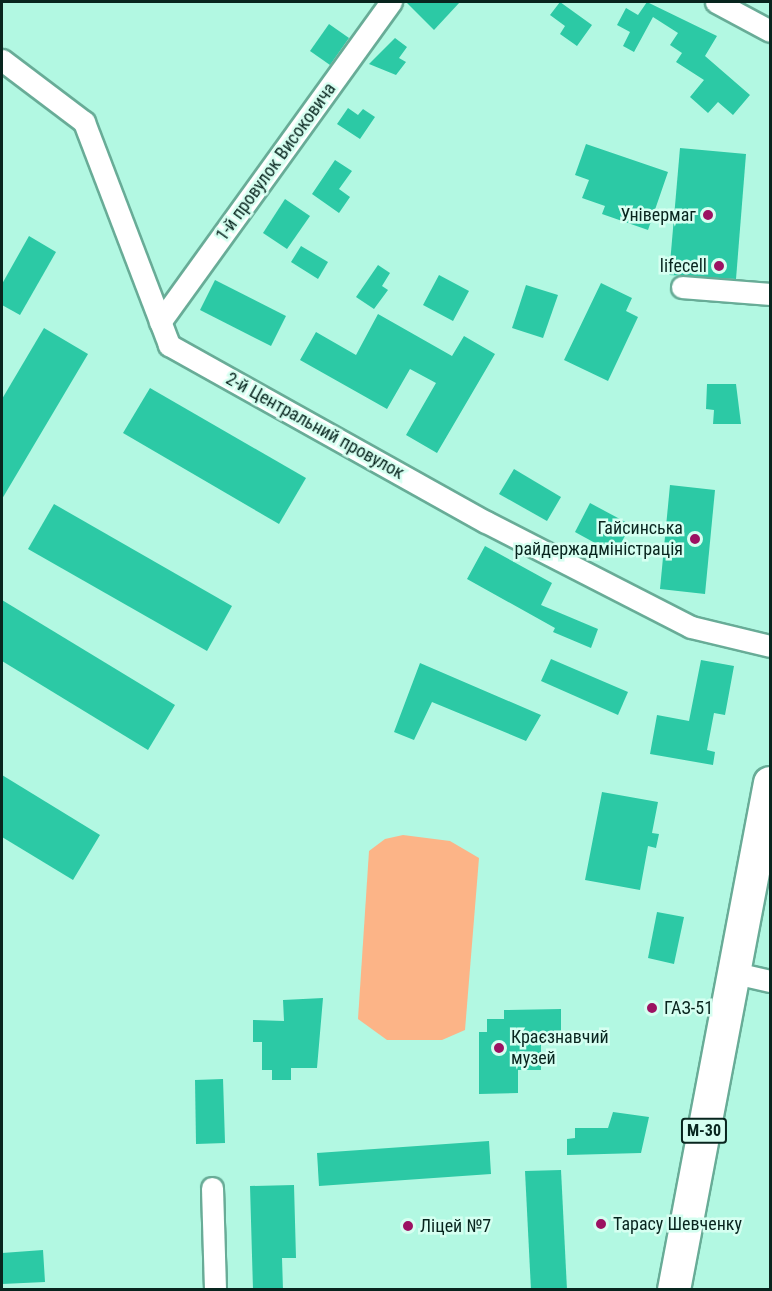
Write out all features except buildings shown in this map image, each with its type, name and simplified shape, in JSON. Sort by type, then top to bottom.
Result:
[{"type":"highway","name":"М-30","points":[[674,1290],[735,973],[763,861],[771,783]]},
{"type":"street","name":"1-й провулок Високовича","points":[[160,322],[391,2]]},
{"type":"street","points":[[716,2],[771,31]]},
{"type":"street","name":"2-й Центральний провулок","points":[[2,60],[84,122],[170,345],[486,522],[691,627],[771,646]]},
{"type":"street","points":[[682,287],[771,294]]},
{"type":"street","points":[[735,973],[771,981]]},
{"type":"street","points":[[212,1188],[215,1290]]},
{"type":"shaded area","points":[[403,835],[450,841],[479,858],[465,1030],[442,1040],[387,1040],[358,1019],[369,851],[385,839]]},
{"type":"place","name":"Універмаг","points":[[708,215]]},
{"type":"place","name":"lifecell","points":[[719,266]]},
{"type":"place","name":"Гайсинська райдержадміністрація","points":[[695,539]]},
{"type":"place","name":"ГАЗ-51","points":[[652,1008]]},
{"type":"place","name":"Краєзнавчий музей","points":[[499,1048]]},
{"type":"place","name":"Тарасу Шевченку","points":[[601,1224]]},
{"type":"place","name":"Ліцей №7","points":[[408,1226]]}]
